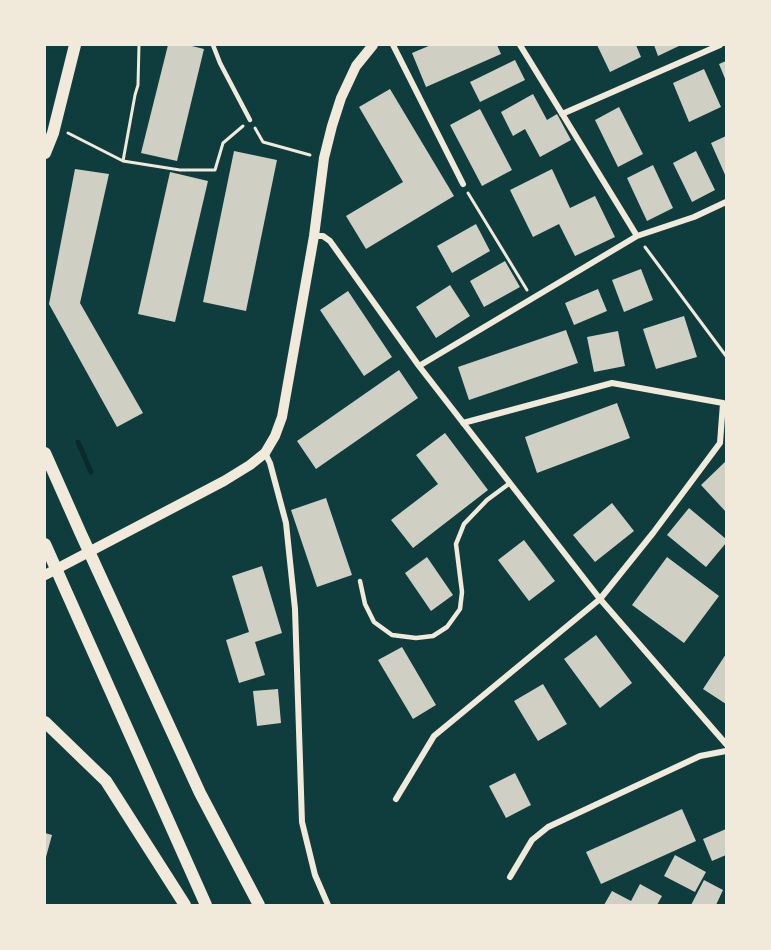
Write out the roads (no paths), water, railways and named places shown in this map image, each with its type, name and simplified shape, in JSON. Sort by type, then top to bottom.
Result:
[{"type":"main road","points":[[45,153],[53,133],[75,45]]},
{"type":"main road","points":[[45,453],[200,793],[259,905]]},
{"type":"main road","points":[[45,544],[206,905]]},
{"type":"main road","points":[[45,722],[106,782],[185,905]]},
{"type":"street","points":[[45,575],[224,481],[265,453],[282,417],[314,236],[324,158],[335,117],[362,45]]},
{"type":"street","points":[[356,66],[373,45]]},
{"type":"street","points":[[393,45],[463,184]]},
{"type":"street","points":[[520,45],[637,236]]},
{"type":"street","points":[[562,114],[720,45]]},
{"type":"street","points":[[420,366],[637,236],[694,217],[726,202]]},
{"type":"street","points":[[314,236],[323,236],[330,241],[420,366],[600,599],[726,744]]},
{"type":"street","points":[[396,799],[434,736],[600,599],[720,443],[724,402],[612,383],[463,423]]},
{"type":"street","points":[[265,453],[270,463],[286,523],[295,609],[302,822],[315,874],[328,905]]},
{"type":"street","points":[[510,877],[532,840],[548,827],[700,756],[726,751]]},
{"type":"lane","points":[[213,45],[250,120]]},
{"type":"lane","points":[[360,581],[365,604],[374,622],[392,634],[416,638],[433,636],[447,627],[460,609],[462,592],[456,544],[464,524],[487,500],[510,483]]},
{"type":"waterway","points":[[78,442],[91,472]]}]
